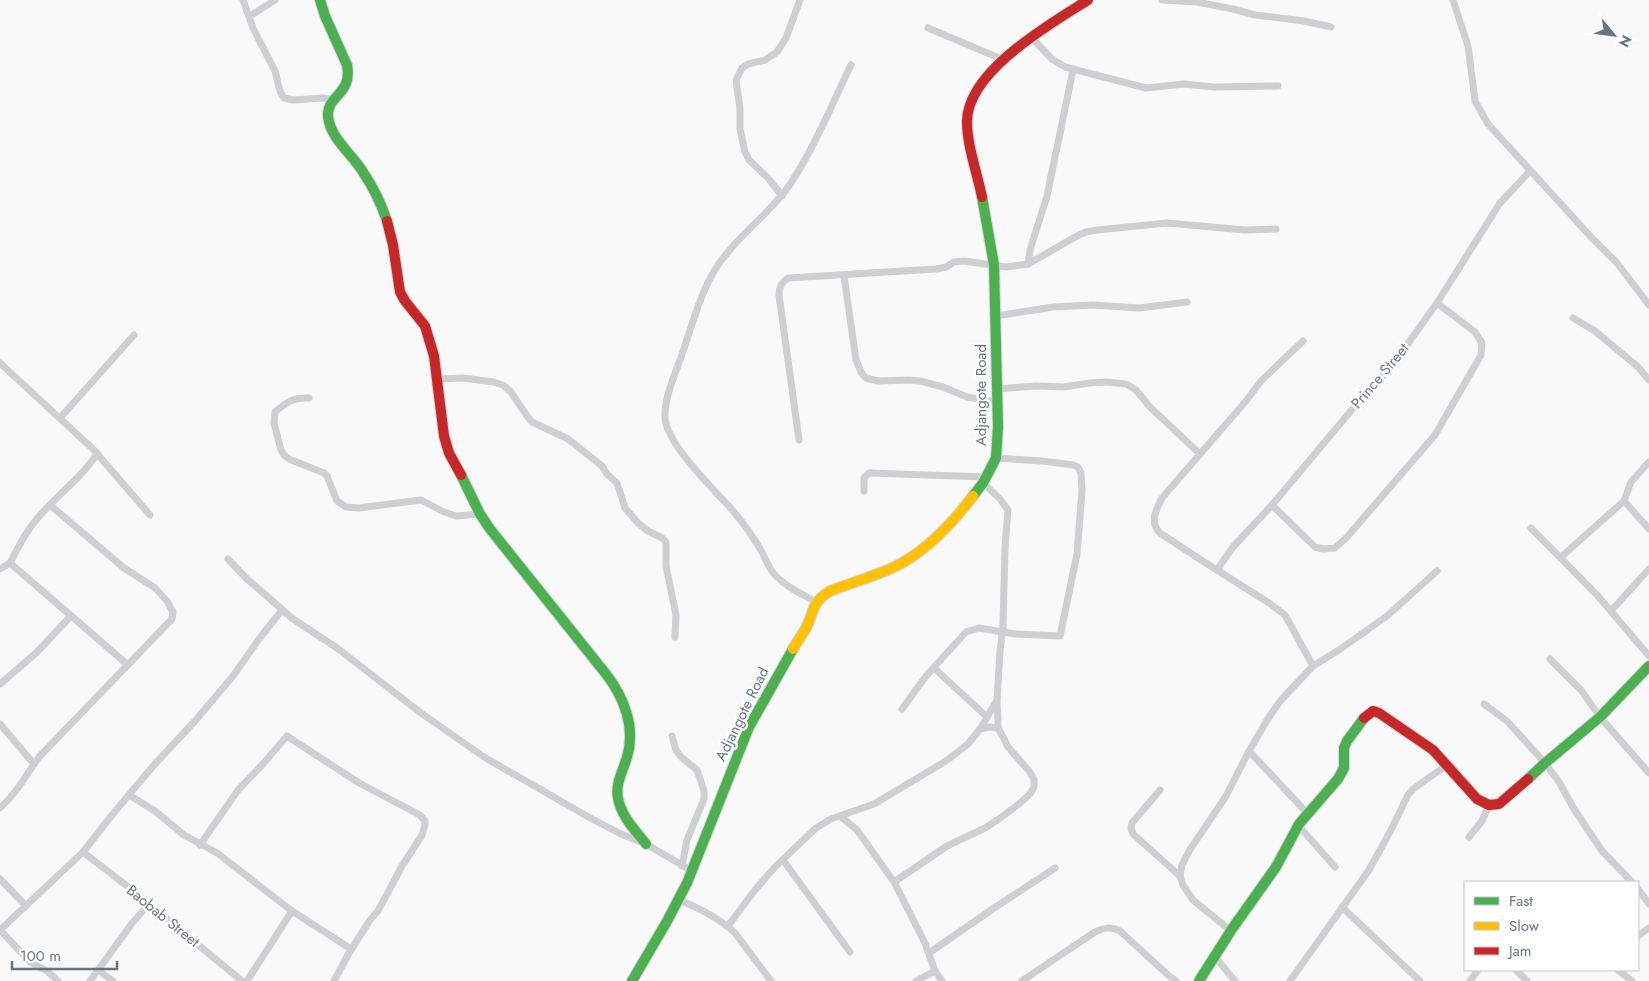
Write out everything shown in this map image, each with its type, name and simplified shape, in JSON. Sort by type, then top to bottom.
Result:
[{"type":"street","points":[[243,0],[253,28],[275,71],[280,91],[284,98],[293,100],[323,98],[334,100]]},
{"type":"street","points":[[250,16],[275,0]]},
{"type":"street","points":[[320,0],[349,73],[346,86],[328,110],[328,117],[331,127],[363,172],[389,224],[400,292],[405,302],[425,326],[434,356],[444,436],[449,453],[480,514],[490,529],[618,690],[625,706],[630,742],[618,787],[618,799],[621,808],[646,844]]},
{"type":"street","points":[[782,196],[744,152],[736,80],[742,68],[748,64],[765,60],[777,52],[786,38],[800,0]]},
{"type":"street","name":"Adjangote Road","points":[[632,981],[679,900],[687,868],[749,727],[781,668],[806,628],[816,602],[830,591],[892,568],[915,555],[936,539],[985,480],[996,458],[998,426],[994,265],[990,234],[968,137],[966,118],[971,101],[981,83],[1004,60],[1031,37],[1088,0]]},
{"type":"street","points":[[1162,0],[1197,2],[1255,15],[1331,26]]},
{"type":"street","points":[[1453,0],[1468,46],[1475,101],[1488,124],[1617,263],[1649,304]]},
{"type":"street","points":[[928,28],[1004,60]]},
{"type":"street","points":[[1031,37],[1059,64],[1073,70],[1146,88],[1184,84],[1214,87],[1278,86]]},
{"type":"street","points":[[816,602],[785,584],[774,574],[761,550],[739,518],[686,459],[672,437],[665,419],[671,387],[697,307],[706,286],[719,264],[738,241],[782,196],[814,140],[851,65]]},
{"type":"street","points":[[1028,264],[1030,250],[1047,196],[1073,70]]},
{"type":"street","name":"Prince Street","points":[[1217,570],[1233,547],[1272,505],[1360,400],[1392,366],[1437,303],[1500,203],[1530,171]]},
{"type":"street","points":[[799,440],[779,295],[779,288],[788,278],[936,269],[946,267],[954,262],[964,261],[1006,267],[1028,264],[1077,236],[1097,230],[1167,223],[1245,230],[1276,229]]},
{"type":"street","points":[[844,276],[856,360],[862,374],[866,378],[878,381],[920,381],[943,387],[967,397],[996,402]]},
{"type":"street","points":[[996,316],[1053,307],[1093,305],[1139,308],[1187,302]]},
{"type":"street","points":[[1272,505],[1315,547],[1324,549],[1334,548],[1347,537],[1435,435],[1481,355],[1482,343],[1475,332],[1437,303]]},
{"type":"street","points":[[1573,318],[1595,331],[1638,367],[1649,380]]},
{"type":"street","points":[[60,418],[134,335]]},
{"type":"street","points":[[1303,341],[1261,381],[1162,498],[1156,510],[1154,520],[1155,528],[1160,533],[1285,615],[1313,666]]},
{"type":"street","points":[[0,363],[97,453],[150,515]]},
{"type":"street","points":[[438,379],[463,378],[503,385],[511,392],[532,422],[568,439],[602,466],[607,474],[617,483],[625,508],[643,527],[666,542],[666,572],[676,615],[675,637]]},
{"type":"street","points":[[996,389],[1036,386],[1064,387],[1107,382],[1126,384],[1136,390],[1150,407],[1200,454]]},
{"type":"street","points":[[309,398],[299,397],[289,400],[275,412],[274,423],[282,450],[289,459],[324,473],[337,501],[342,505],[359,508],[421,500],[456,516],[480,514]]},
{"type":"street","points":[[0,569],[10,563],[29,528],[82,472],[97,453]]},
{"type":"street","points":[[902,709],[916,688],[966,632],[979,628],[1014,634],[1060,636],[1077,554],[1082,491],[1081,473],[1078,467],[1073,465],[996,458]]},
{"type":"street","points":[[1561,557],[1624,501],[1631,482],[1649,462]]},
{"type":"street","points":[[864,491],[864,478],[869,473],[985,480],[1008,510],[1004,547],[1004,622],[997,701],[998,728],[1008,746],[1034,779],[1034,787],[1030,794],[999,820],[947,846],[894,882]]},
{"type":"street","points":[[1624,501],[1649,529]]},
{"type":"street","points":[[0,808],[16,792],[39,757],[172,619],[173,612],[167,601],[154,588],[124,568],[50,505]]},
{"type":"street","points":[[1531,528],[1611,611],[1649,656]]},
{"type":"street","points":[[228,559],[282,610],[337,648],[420,713],[484,757],[592,819],[626,837],[646,844],[687,868]]},
{"type":"street","points":[[10,563],[128,665]]},
{"type":"street","points":[[1611,611],[1649,569]]},
{"type":"street","points":[[1231,931],[1192,900],[1183,885],[1180,876],[1182,865],[1189,851],[1226,796],[1249,751],[1281,700],[1313,666],[1386,616],[1438,571]]},
{"type":"street","points":[[58,981],[47,971],[30,962],[0,930],[83,852],[128,795],[233,676],[282,610]]},
{"type":"street","points":[[0,684],[36,653],[71,616]]},
{"type":"street","points":[[1004,622],[1014,634]]},
{"type":"street","points":[[1550,659],[1581,690],[1600,717],[1649,773]]},
{"type":"street","points":[[1199,981],[1283,856],[1298,825],[1328,792],[1343,771],[1345,763],[1344,746],[1365,716],[1373,711],[1379,713],[1434,750],[1477,799],[1489,805],[1499,804],[1600,717],[1649,666]]},
{"type":"street","points":[[934,668],[988,717]]},
{"type":"street","points":[[728,926],[755,890],[816,828],[831,819],[874,804],[946,761],[968,744],[980,729],[997,701]]},
{"type":"street","points":[[1484,704],[1507,721],[1545,763],[1602,851],[1631,881]]},
{"type":"street","points":[[0,724],[34,764]]},
{"type":"street","points":[[980,729],[998,728]]},
{"type":"street","points":[[200,844],[238,790],[287,736],[359,783],[420,815],[425,821],[422,835],[402,866],[378,911],[351,949],[334,981]]},
{"type":"street","points":[[672,736],[676,750],[681,757],[697,770],[704,792],[704,799],[687,840],[687,868]]},
{"type":"street","points":[[1249,751],[1307,813]]},
{"type":"street","points":[[1290,981],[1369,870],[1408,795],[1413,789],[1447,765]]},
{"type":"street","points":[[1160,790],[1132,824],[1131,831],[1180,876]]},
{"type":"street","points":[[128,795],[155,811],[184,835],[217,853],[292,911],[351,949]]},
{"type":"street","points":[[1470,837],[1482,821],[1489,805]]},
{"type":"street","points":[[840,816],[857,830],[894,882],[923,938],[935,971],[942,981]]},
{"type":"street","points":[[1298,825],[1335,867]]},
{"type":"street","name":"Baobab Street","points":[[83,852],[242,981]]},
{"type":"street","points":[[783,860],[850,952]]},
{"type":"street","points":[[928,953],[1055,868]]},
{"type":"street","points":[[0,879],[26,906]]},
{"type":"street","points":[[1639,890],[1649,904]]},
{"type":"street","points":[[679,900],[698,908],[736,933],[770,981]]},
{"type":"street","points":[[90,981],[133,922],[149,904]]},
{"type":"street","points":[[1342,907],[1420,981]]},
{"type":"street","points":[[247,981],[292,911]]},
{"type":"street","points":[[1022,981],[1095,932],[1115,928],[1175,981]]},
{"type":"street","points":[[1215,957],[1235,981]]},
{"type":"street","points":[[99,971],[113,981]]},
{"type":"street","points":[[916,981],[935,971]]},
{"type":"street","points":[[1517,971],[1527,981]]},
{"type":"street","points":[[1619,971],[1632,981]]},
{"type":"traffic: fast","points":[[320,0],[325,16],[347,65],[348,75],[343,89],[328,110],[330,125],[337,139],[370,183],[387,221]]},
{"type":"traffic: fast","points":[[973,496],[983,483],[996,458],[998,427],[994,265],[982,197]]},
{"type":"traffic: fast","points":[[461,475],[480,514],[490,529],[606,674],[618,693],[627,713],[630,735],[627,757],[618,783],[617,793],[625,817],[646,844]]},
{"type":"traffic: fast","points":[[632,981],[687,883],[749,727],[793,649]]},
{"type":"traffic: fast","points":[[1528,779],[1600,717],[1649,666]]},
{"type":"traffic: fast","points":[[1199,981],[1232,929],[1276,867],[1299,824],[1338,779],[1344,768],[1344,748],[1364,718]]},
{"type":"traffic: slow","points":[[793,649],[806,628],[819,599],[830,591],[904,562],[937,537],[973,496]]},
{"type":"traffic: jam","points":[[982,197],[967,130],[971,102],[981,84],[1014,51],[1053,22],[1088,0]]},
{"type":"traffic: jam","points":[[387,221],[393,245],[400,292],[425,326],[434,356],[444,436],[449,453],[461,475]]},
{"type":"traffic: jam","points":[[1364,718],[1373,711],[1379,713],[1433,750],[1477,799],[1489,805],[1499,804],[1528,779]]}]
